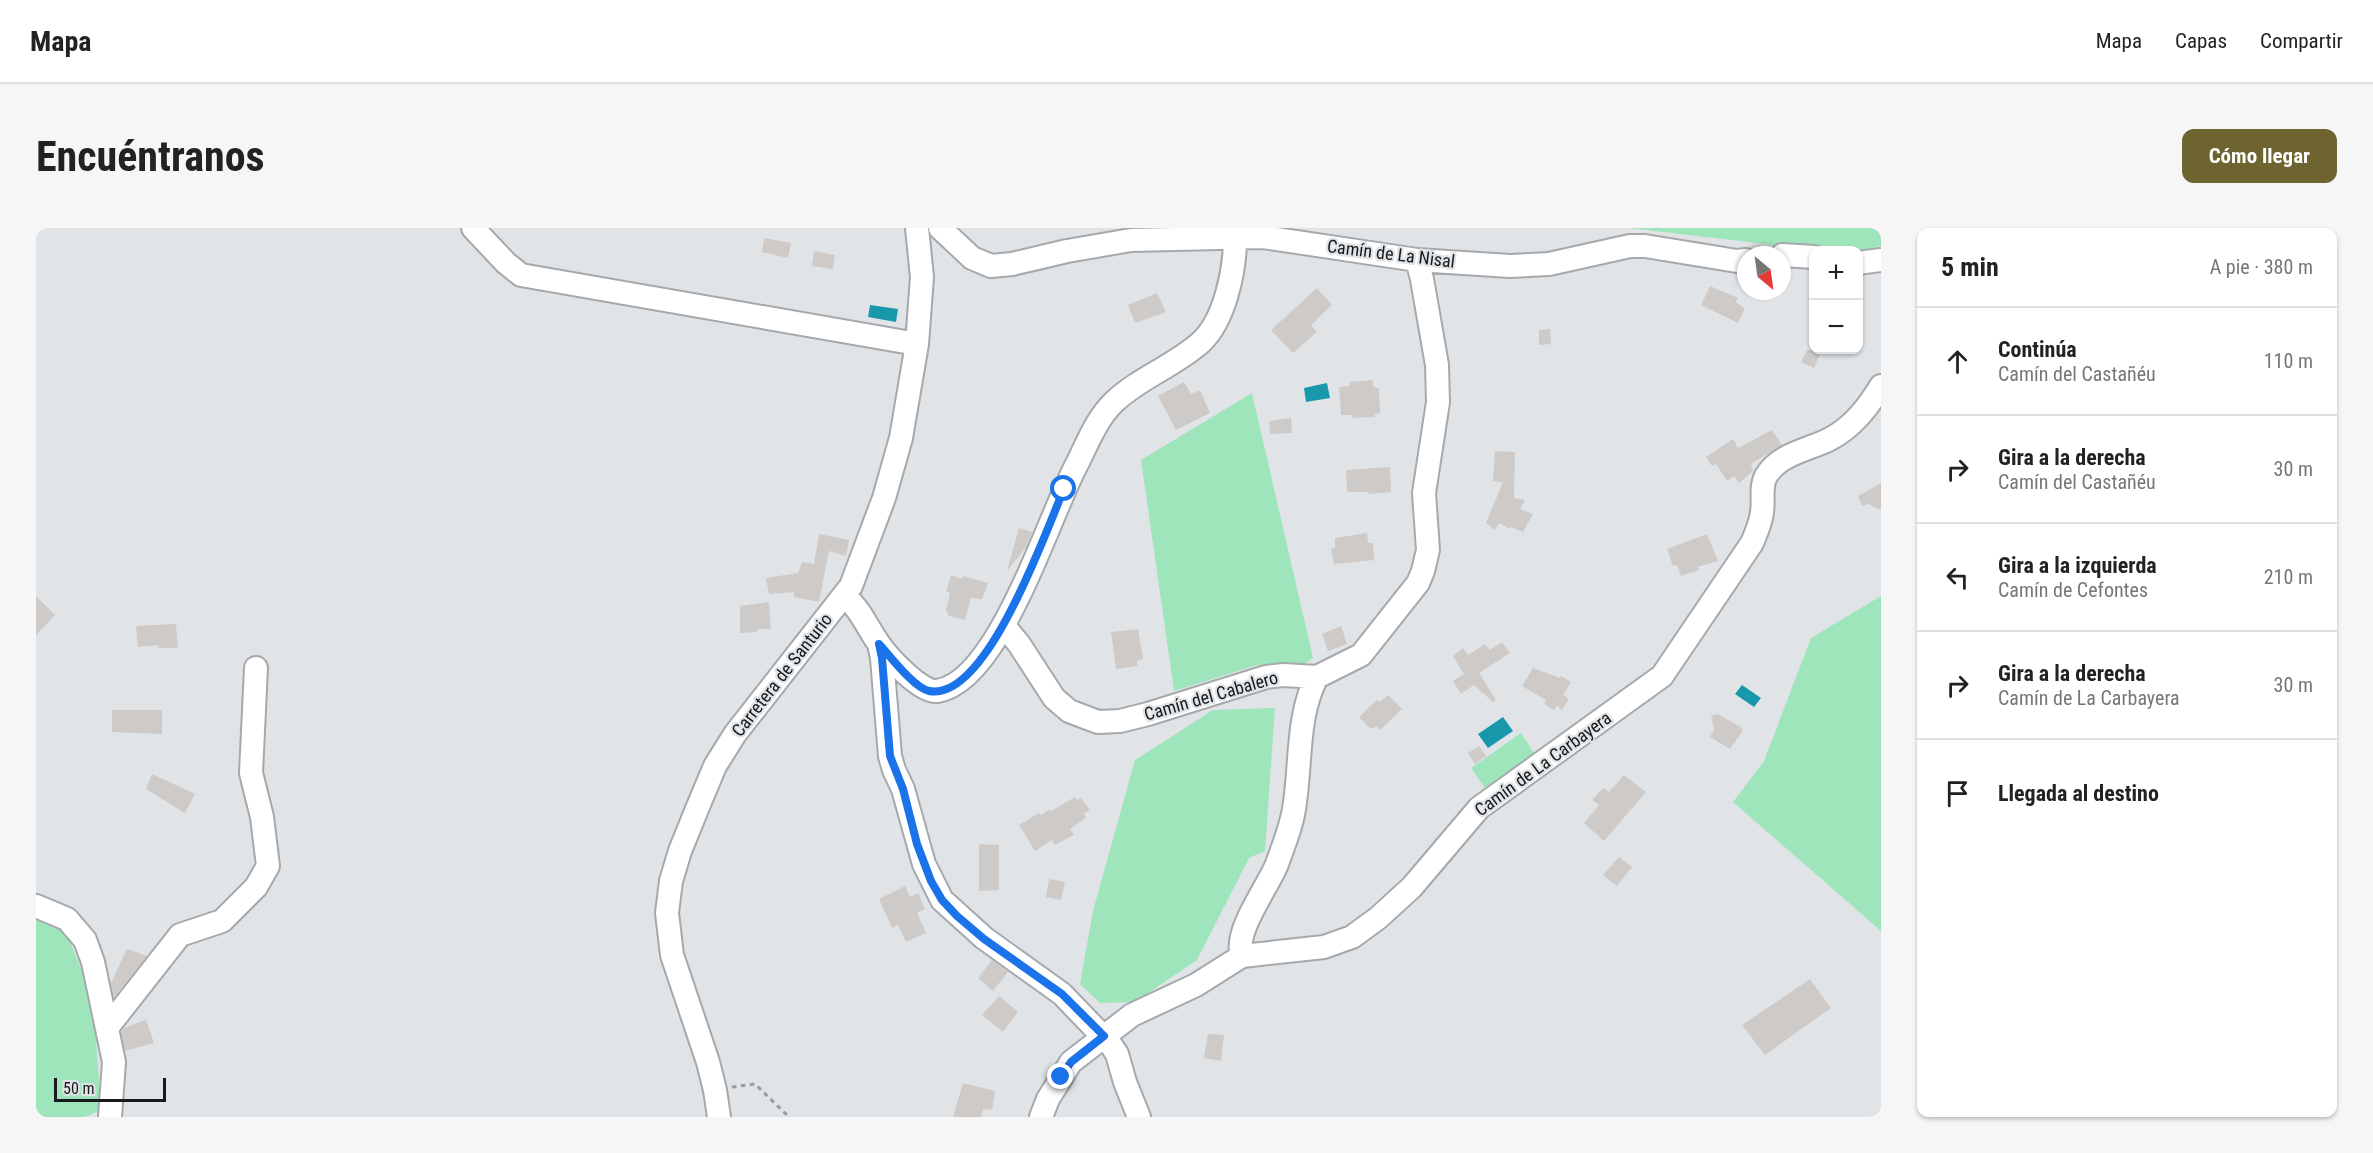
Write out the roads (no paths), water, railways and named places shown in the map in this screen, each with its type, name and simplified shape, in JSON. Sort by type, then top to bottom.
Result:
[{"type":"street","points":[[473,228],[506,263],[521,275],[917,344]]},
{"type":"street","name":"Carretera de Santurio","points":[[719,1117],[715,1090],[672,955],[667,913],[671,881],[697,809],[716,766],[730,742],[851,586],[884,498],[901,438],[917,344],[922,277],[917,228]]},
{"type":"street","name":"Camín de La Nisal","points":[[940,228],[972,258],[991,266],[1012,264],[1066,251],[1131,240],[1263,237],[1417,260],[1510,266],[1549,264],[1630,246],[1645,246],[1737,261]]},
{"type":"street","points":[[845,596],[856,605],[879,644],[918,685],[926,690],[936,691],[950,687],[964,677],[1004,626],[1064,489],[1098,425],[1112,404],[1199,344],[1212,332],[1221,313],[1228,286],[1235,256],[1235,238]]},
{"type":"street","points":[[1791,256],[1809,257]]},
{"type":"street","name":"Camín del Cabalero","points":[[1004,626],[1019,644],[1054,698],[1084,719],[1098,722],[1120,721],[1148,714],[1266,677],[1283,675],[1317,677],[1361,655],[1418,583],[1427,559],[1424,493],[1438,402],[1437,365],[1417,260]]},
{"type":"street","points":[[1863,262],[1881,260]]},
{"type":"street","name":"Camín de La Carbayera","points":[[1041,1117],[1048,1099],[1071,1062],[1132,1015],[1196,985],[1242,956],[1251,953],[1324,947],[1352,937],[1378,918],[1412,887],[1479,808],[1662,676],[1752,543],[1761,519],[1762,485],[1766,476],[1773,467],[1788,457],[1830,439],[1847,427],[1860,416],[1881,386]]},
{"type":"street","points":[[879,644],[890,756],[903,789],[917,844],[931,881],[942,900],[957,916],[984,939],[1062,994],[1104,1036],[1117,1054],[1139,1117]]},
{"type":"street","points":[[107,1028],[180,935],[222,921],[256,887],[268,866],[262,817],[250,773],[256,668]]},
{"type":"street","points":[[1242,956],[1240,950],[1246,924],[1276,866],[1291,821],[1305,709],[1317,677]]},
{"type":"street","points":[[36,906],[67,919],[85,940],[93,962],[114,1062],[110,1117]]},
{"type":"water","points":[[870,305],[898,309],[896,322],[868,317]]},
{"type":"water","points":[[1327,383],[1330,398],[1306,402],[1304,388]]},
{"type":"water","points":[[1742,685],[1761,698],[1754,707],[1735,694]]},
{"type":"water","points":[[1503,717],[1513,731],[1488,748],[1478,734]]}]
